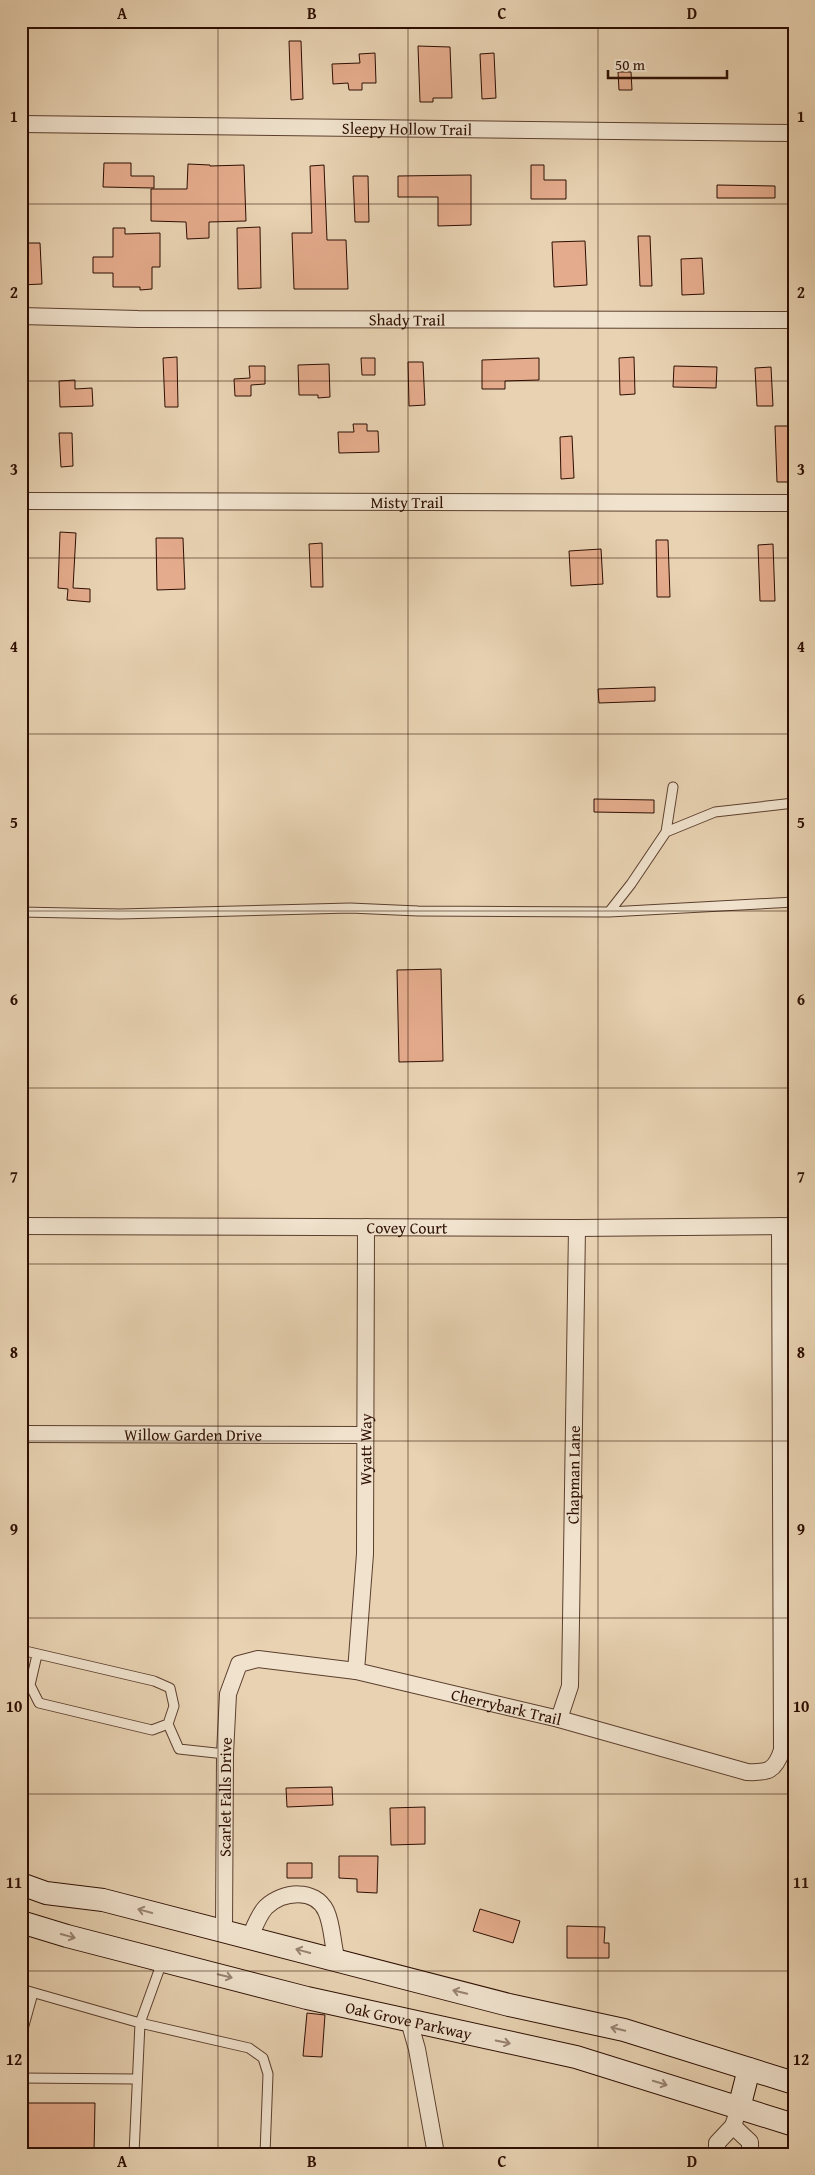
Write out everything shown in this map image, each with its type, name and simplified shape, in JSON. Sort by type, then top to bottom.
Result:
[{"type":"main road","points":[[21,1884],[46,1893],[103,1900],[509,2004],[624,2030],[794,2083]]},
{"type":"main road","name":"Oak Grove Parkway","points":[[21,1922],[67,1936],[163,1959],[307,1998],[576,2057],[736,2117],[794,2125]]},
{"type":"main road","points":[[736,2117],[748,2069]]},
{"type":"street","name":"Sleepy Hollow Trail","points":[[21,124],[794,133]]},
{"type":"street","name":"Shady Trail","points":[[21,316],[158,319],[794,320]]},
{"type":"street","name":"Misty Trail","points":[[21,501],[794,503]]},
{"type":"street","name":"Covey Court","points":[[21,1226],[577,1228],[787,1226]]},
{"type":"street","name":"Cherrybark Trail","points":[[239,1664],[258,1659],[356,1671],[559,1719],[747,1772],[763,1772],[777,1764],[782,1750],[787,1226]]},
{"type":"street","name":"Wyatt Way","points":[[356,1671],[365,1554],[366,1227]]},
{"type":"street","name":"Chapman Lane","points":[[559,1719],[570,1686],[577,1228]]},
{"type":"street","name":"Willow Garden Drive","points":[[21,1434],[365,1435]]},
{"type":"street","name":"Scarlet Falls Drive","points":[[224,1931],[225,1754],[228,1694],[239,1664]]},
{"type":"street","points":[[250,1937],[266,1907],[285,1894],[301,1894],[319,1900],[326,1912],[337,1960]]},
{"type":"street","points":[[409,2021],[417,2049],[436,2154]]},
{"type":"street","points":[[717,2154],[717,2143],[736,2117],[750,2142],[750,2154]]},
{"type":"lane","points":[[609,912],[631,884],[666,832],[674,787]]},
{"type":"lane","points":[[666,832],[715,812],[794,803]]},
{"type":"lane","points":[[21,912],[120,914],[350,908],[418,911],[609,912],[794,902]]},
{"type":"lane","points":[[21,1650],[154,1680],[170,1688],[174,1706],[168,1724],[179,1749],[225,1754]]},
{"type":"lane","points":[[38,1655],[30,1685],[38,1703],[152,1730],[168,1724]]},
{"type":"lane","points":[[134,2154],[140,2023],[163,1959]]},
{"type":"lane","points":[[21,1989],[140,2023],[248,2048],[263,2058],[268,2074],[265,2154]]},
{"type":"lane","points":[[21,2042],[33,1993]]},
{"type":"lane","points":[[21,2078],[136,2079]]},
{"type":"building","points":[[289,41],[301,41],[303,99],[291,100]]},
{"type":"building","points":[[418,46],[450,47],[452,98],[433,98],[433,102],[420,102]]},
{"type":"building","points":[[375,53],[376,83],[362,83],[362,90],[349,90],[348,83],[333,84],[332,64],[360,63],[359,54]]},
{"type":"building","points":[[494,53],[496,98],[482,99],[480,54]]},
{"type":"building","points":[[618,72],[631,72],[632,90],[619,90]]},
{"type":"building","points":[[104,163],[131,163],[131,176],[154,176],[154,188],[103,187]]},
{"type":"building","points":[[188,164],[210,166],[244,165],[246,221],[209,222],[209,238],[187,239],[186,222],[151,221],[151,189],[187,189]]},
{"type":"building","points":[[324,165],[327,240],[346,240],[348,289],[294,289],[292,233],[312,233],[310,166]]},
{"type":"building","points":[[531,165],[544,165],[544,180],[566,180],[566,199],[531,199]]},
{"type":"building","points":[[471,175],[471,225],[438,226],[438,197],[398,197],[398,176]]},
{"type":"building","points":[[353,176],[368,176],[369,222],[355,222]]},
{"type":"building","points":[[717,185],[775,186],[775,198],[717,198]]},
{"type":"building","points":[[260,227],[261,288],[238,289],[237,228]]},
{"type":"building","points":[[113,228],[125,228],[125,234],[160,233],[160,267],[152,267],[152,289],[140,290],[140,287],[113,287],[113,273],[93,273],[93,257],[113,257]]},
{"type":"building","points":[[638,236],[650,236],[652,286],[640,286]]},
{"type":"building","points":[[585,241],[587,285],[554,287],[552,242]]},
{"type":"building","points":[[21,243],[40,243],[42,284],[21,285]]},
{"type":"building","points":[[702,258],[704,294],[682,295],[681,259]]},
{"type":"building","points":[[177,357],[178,407],[165,407],[163,358]]},
{"type":"building","points":[[634,357],[635,394],[620,395],[619,358]]},
{"type":"building","points":[[361,358],[375,358],[375,375],[362,375]]},
{"type":"building","points":[[539,358],[539,380],[505,381],[505,389],[482,389],[482,360]]},
{"type":"building","points":[[408,362],[423,362],[425,405],[409,406]]},
{"type":"building","points":[[329,364],[330,397],[318,398],[318,395],[299,395],[298,365]]},
{"type":"building","points":[[249,366],[265,366],[265,384],[251,385],[251,396],[235,396],[234,379],[250,378]]},
{"type":"building","points":[[674,366],[717,367],[716,388],[673,387]]},
{"type":"building","points":[[771,367],[773,406],[757,406],[755,368]]},
{"type":"building","points":[[75,380],[75,389],[92,388],[93,406],[60,407],[59,381]]},
{"type":"building","points":[[353,424],[367,424],[367,431],[378,431],[379,452],[339,453],[338,432],[354,432]]},
{"type":"building","points":[[775,426],[788,426],[790,482],[777,482]]},
{"type":"building","points":[[59,433],[72,433],[73,466],[61,467]]},
{"type":"building","points":[[572,436],[574,478],[561,479],[560,437]]},
{"type":"building","points":[[60,532],[76,533],[73,588],[90,589],[90,602],[67,600],[68,589],[58,588]]},
{"type":"building","points":[[156,538],[183,538],[185,589],[157,590]]},
{"type":"building","points":[[656,540],[668,540],[670,597],[657,597]]},
{"type":"building","points":[[322,543],[323,587],[311,587],[309,544]]},
{"type":"building","points":[[773,544],[775,601],[760,601],[758,545]]},
{"type":"building","points":[[601,549],[603,584],[571,586],[569,551]]},
{"type":"building","points":[[655,687],[655,701],[599,703],[598,689]]},
{"type":"building","points":[[594,799],[654,800],[654,813],[594,812]]},
{"type":"building","points":[[441,969],[443,1061],[399,1062],[397,970]]},
{"type":"building","points":[[332,1787],[333,1805],[287,1807],[286,1788]]},
{"type":"building","points":[[425,1807],[425,1844],[391,1845],[390,1808]]},
{"type":"building","points":[[339,1856],[378,1856],[377,1893],[357,1892],[357,1879],[339,1878]]},
{"type":"building","points":[[287,1863],[312,1863],[312,1878],[287,1878]]},
{"type":"building","points":[[480,1909],[520,1921],[513,1943],[473,1931]]},
{"type":"building","points":[[567,1926],[605,1927],[604,1943],[609,1943],[609,1958],[567,1958]]},
{"type":"building","points":[[307,2013],[325,2015],[322,2057],[303,2056]]},
{"type":"building","points":[[21,2103],[95,2103],[94,2154],[21,2154]]}]
